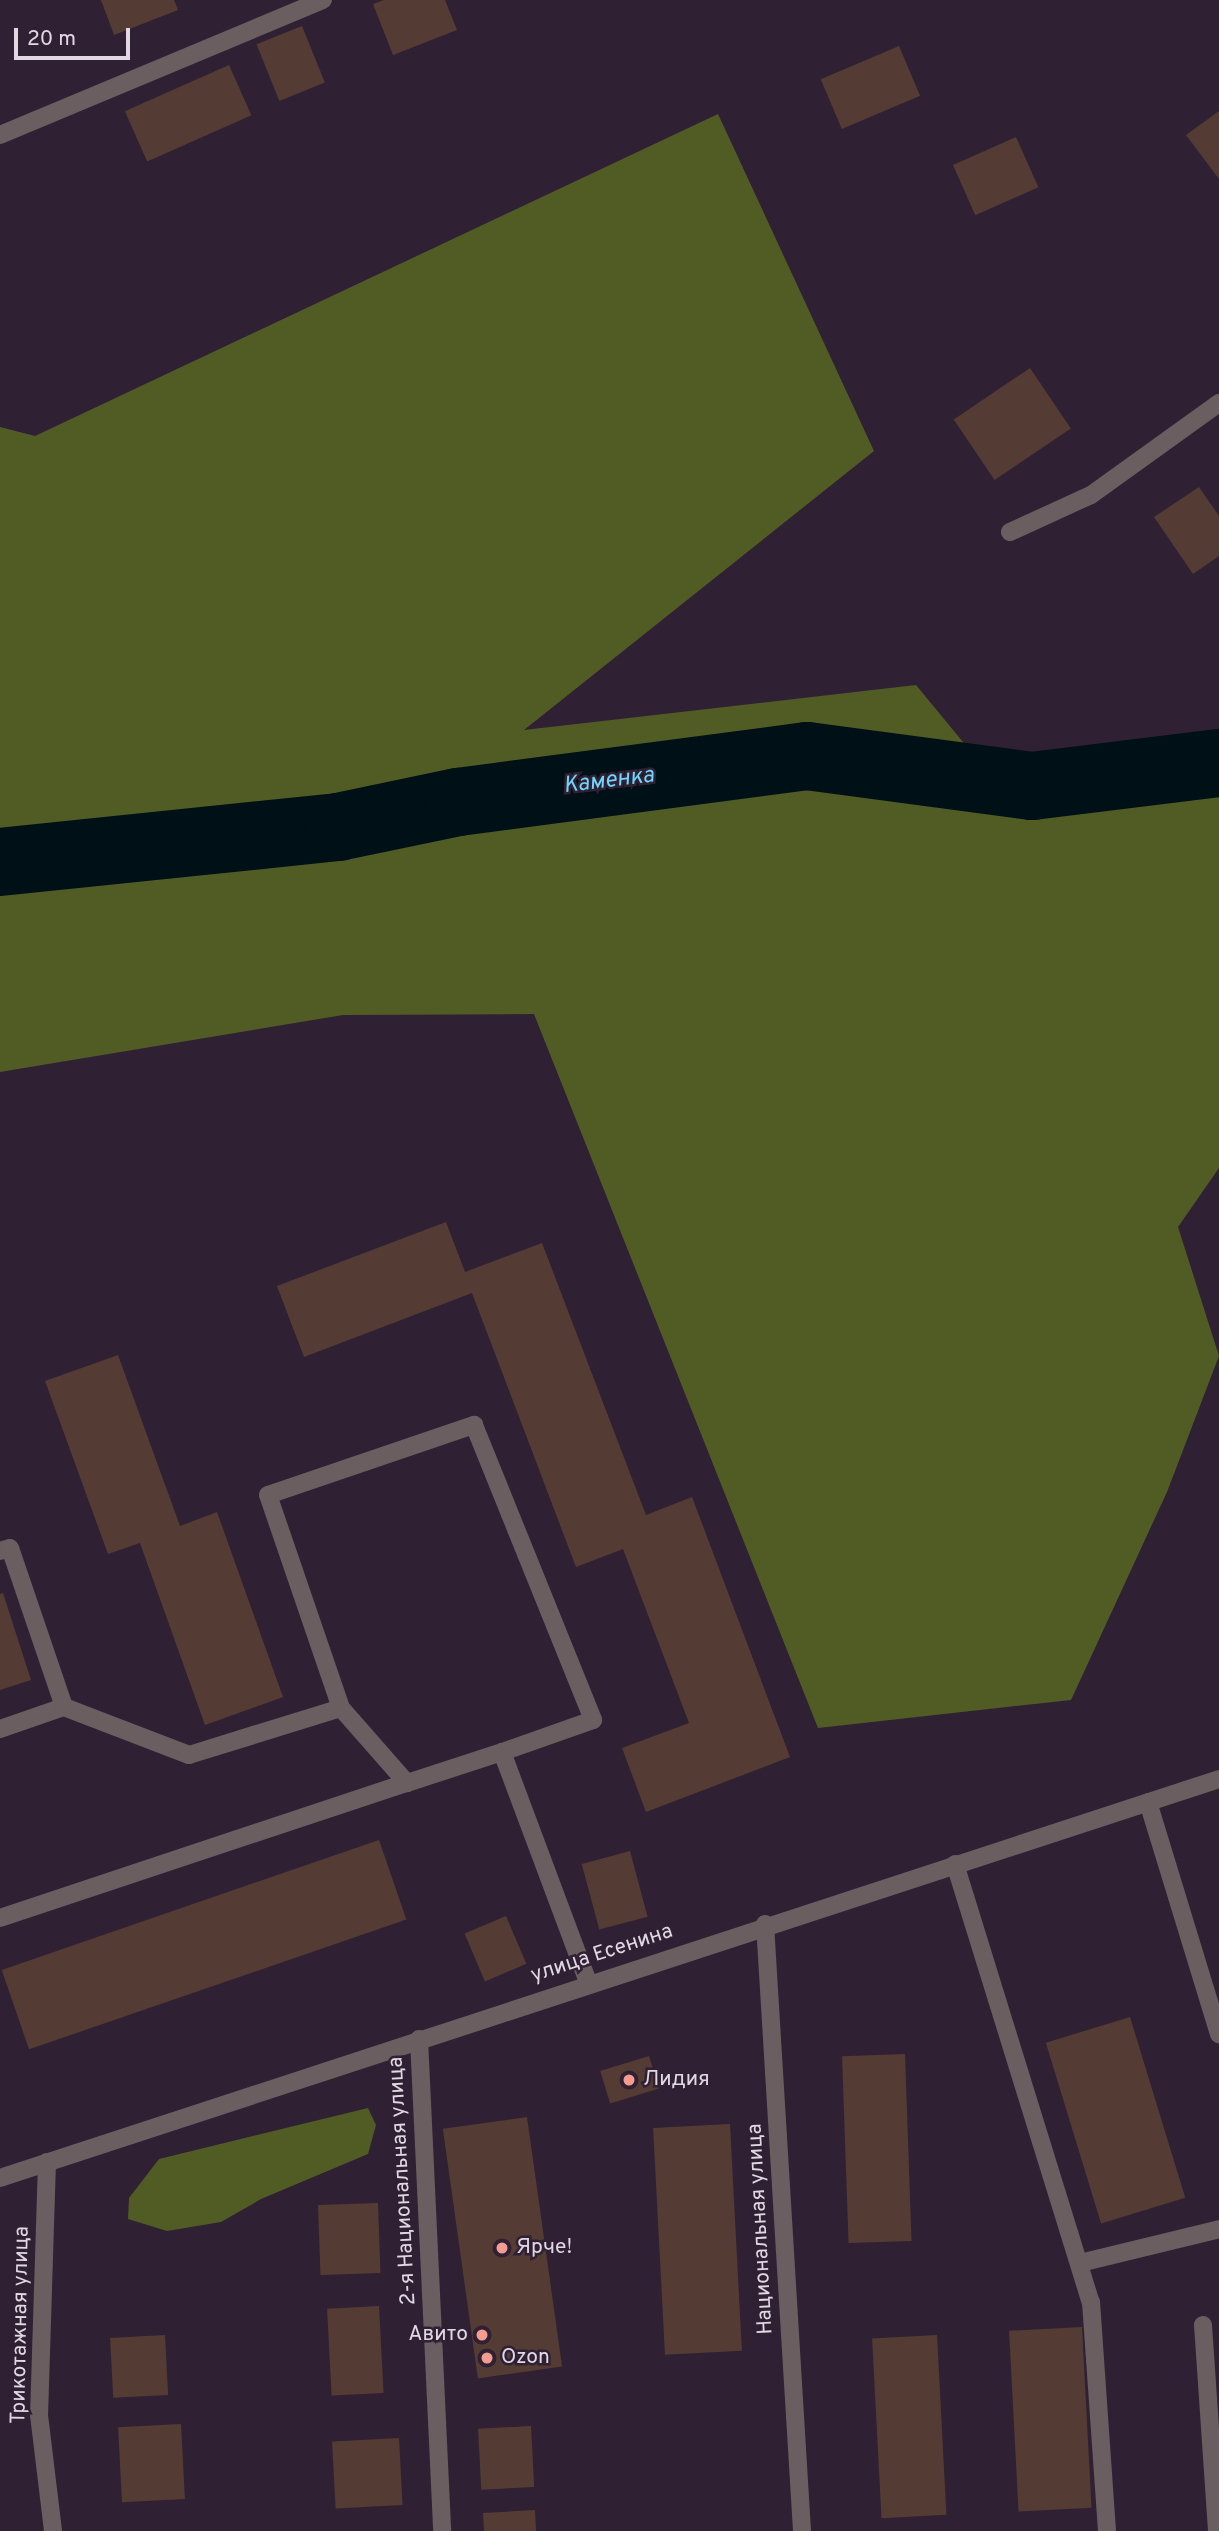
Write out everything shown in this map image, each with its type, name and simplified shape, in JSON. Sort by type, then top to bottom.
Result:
[{"type":"street","points":[[0,135],[323,0]]},
{"type":"street","points":[[1010,532],[1091,495],[1219,403]]},
{"type":"street","points":[[0,1919],[502,1752],[593,1720],[474,1425],[268,1495],[341,1708],[407,1783]]},
{"type":"street","points":[[0,1551],[10,1548],[64,1707]]},
{"type":"street","points":[[0,1729],[64,1707],[189,1755],[341,1708]]},
{"type":"street","points":[[502,1752],[589,1982]]},
{"type":"street","name":"улица Есенина","points":[[0,2178],[765,1924],[1219,1779]]},
{"type":"street","points":[[1149,1802],[1219,2034]]},
{"type":"street","points":[[955,1864],[1091,2302],[1107,2531]]},
{"type":"street","name":"Национальная улица","points":[[765,1924],[802,2531]]},
{"type":"street","name":"2-я Национальная улица","points":[[419,2039],[442,2531]]},
{"type":"street","name":"Трикотажная улица","points":[[47,2162],[40,2415],[53,2531]]},
{"type":"street","points":[[1080,2263],[1219,2229]]},
{"type":"street","points":[[1203,2325],[1217,2531]]},
{"type":"green space","points":[[718,114],[874,451],[524,730],[916,685],[1024,816],[1219,778],[1219,1168],[1178,1227],[1219,1356],[1167,1492],[1071,1700],[818,1728],[534,1014],[343,1015],[0,1072],[0,427],[35,436]]},
{"type":"green space","points":[[368,2108],[376,2125],[368,2154],[261,2199],[221,2222],[167,2231],[128,2219],[129,2198],[159,2159]]},
{"type":"building","points":[[101,0],[174,0],[178,10],[114,35]]},
{"type":"building","points":[[384,0],[445,0],[457,30],[393,55],[373,4]]},
{"type":"building","points":[[302,26],[325,83],[279,101],[257,44]]},
{"type":"building","points":[[899,46],[920,96],[842,129],[821,79]]},
{"type":"building","points":[[229,65],[251,115],[147,162],[125,111]]},
{"type":"building","points":[[1219,111],[1219,179],[1186,135]]},
{"type":"building","points":[[1016,137],[1038,187],[975,215],[953,165]]},
{"type":"building","points":[[1030,368],[1071,429],[995,480],[954,419]]},
{"type":"building","points":[[1199,487],[1219,516],[1219,556],[1193,574],[1154,517]]},
{"type":"building","points":[[446,1222],[465,1272],[542,1243],[646,1515],[692,1497],[790,1757],[646,1812],[622,1748],[689,1723],[623,1549],[576,1567],[472,1293],[304,1357],[277,1286]]},
{"type":"building","points":[[118,1355],[180,1526],[217,1512],[283,1697],[205,1725],[140,1543],[108,1554],[45,1381]]},
{"type":"building","points":[[3,1593],[31,1680],[0,1690],[0,1594]]},
{"type":"building","points":[[379,1840],[406,1919],[29,2049],[2,1970]]},
{"type":"building","points":[[630,1851],[648,1917],[599,1930],[582,1864]]},
{"type":"building","points":[[506,1916],[526,1964],[485,1981],[465,1934]]},
{"type":"building","points":[[1130,2017],[1185,2198],[1101,2223],[1046,2043]]},
{"type":"building","points":[[905,2054],[912,2241],[849,2243],[842,2056]]},
{"type":"building","name":"Лидия","points":[[649,2056],[659,2089],[610,2103],[600,2071]]},
{"type":"building","name":"Ярче!","points":[[527,2117],[562,2367],[478,2378],[443,2129]]},
{"type":"building","points":[[730,2124],[742,2351],[665,2355],[653,2128]]},
{"type":"building","points":[[378,2203],[380,2273],[320,2275],[318,2205]]},
{"type":"building","points":[[379,2306],[384,2393],[332,2396],[327,2309]]},
{"type":"building","points":[[1082,2327],[1091,2508],[1019,2512],[1009,2331]]},
{"type":"building","points":[[165,2335],[168,2395],[113,2398],[110,2338]]},
{"type":"building","points":[[937,2335],[946,2515],[882,2518],[872,2338]]},
{"type":"building","points":[[181,2424],[185,2499],[122,2502],[118,2427]]},
{"type":"building","points":[[531,2426],[534,2487],[481,2490],[478,2429]]},
{"type":"building","points":[[399,2438],[403,2505],[336,2508],[332,2442]]},
{"type":"building","points":[[535,2510],[536,2531],[484,2531],[483,2513]]},
{"type":"waterway","name":"Каменка","points":[[0,862],[338,827],[458,802],[807,756],[1032,786],[1219,763]]},
{"type":"place","name":"Лидия","points":[[629,2080]]},
{"type":"place","name":"Ярче!","points":[[502,2248]]},
{"type":"place","name":"Авито","points":[[482,2335]]},
{"type":"place","name":"Ozon","points":[[487,2358]]}]
